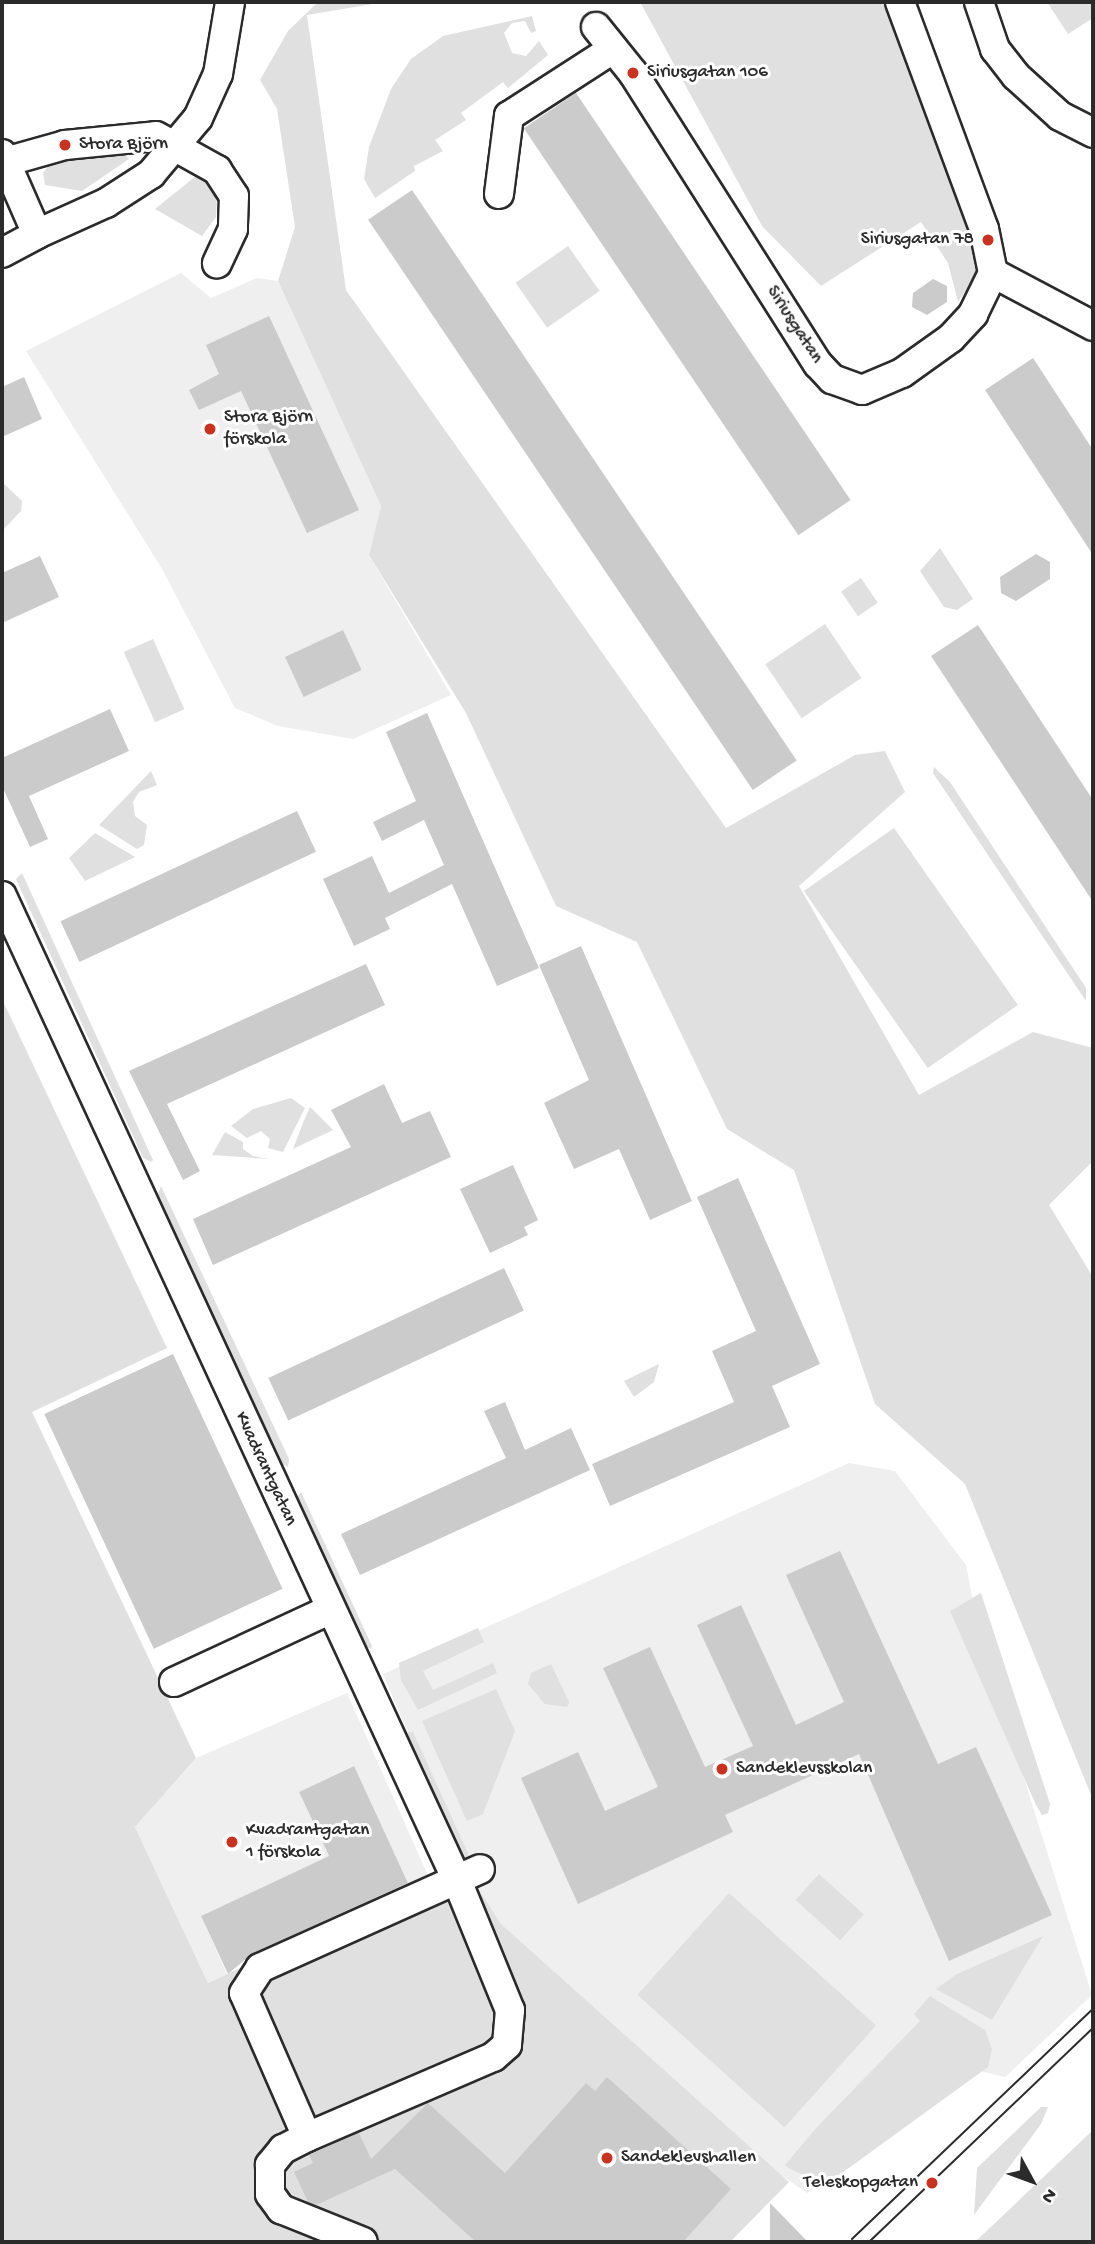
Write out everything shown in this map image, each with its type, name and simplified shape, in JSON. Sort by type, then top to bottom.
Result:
[{"type":"street","points":[[2,253],[106,203],[151,174],[178,147],[218,74],[230,2]]},
{"type":"street","points":[[900,2],[988,240],[993,273],[1079,324]]},
{"type":"street","points":[[979,2],[995,49],[1016,76],[1060,116],[1093,134]]},
{"type":"street","name":"Siriusgatan","points":[[499,194],[509,116],[604,38],[832,379],[862,390],[902,373],[951,338],[973,314],[993,273]]},
{"type":"street","points":[[37,234],[4,158],[128,136],[156,136],[217,170],[234,197],[233,229],[217,264]]},
{"type":"street","name":"Kvadrantgatan","points":[[2,895],[330,1610],[468,1874],[510,2010],[507,2045],[493,2057],[307,2137]]},
{"type":"street","points":[[174,1682],[330,1610]]},
{"type":"street","points":[[363,2242],[291,2215],[273,2200],[270,2165],[283,2149],[307,2137],[244,1993],[260,1968],[468,1874]]},
{"type":"shaded area","points":[[318,2],[385,2],[307,15],[346,290],[726,828],[855,755],[885,751],[905,792],[799,886],[919,1095],[1033,1032],[1093,1048],[1093,1161],[1049,1205],[1093,1277],[1093,1800],[965,1484],[875,1404],[794,1170],[727,1129],[637,942],[556,906],[466,713],[369,555],[381,506],[278,281],[295,227],[277,109],[260,80],[288,31]]},
{"type":"shaded area","points":[[640,2],[893,2],[893,29],[977,233],[979,271],[958,302],[948,263],[921,222],[821,286],[762,226]]},
{"type":"shaded area","points":[[1047,2],[1093,2],[1093,18],[1068,34]]},
{"type":"shaded area","points":[[532,16],[536,31],[531,33],[525,21],[512,23],[504,33],[512,53],[526,56],[539,41],[548,55],[508,88],[503,82],[461,113],[466,120],[435,140],[443,151],[414,166],[415,171],[375,198],[364,179],[369,147],[391,89],[411,59],[443,36]]},
{"type":"shaded area","points":[[119,148],[129,159],[82,191],[45,185],[43,173],[52,160]]},
{"type":"shaded area","points":[[196,176],[208,180],[217,195],[216,217],[202,236],[155,209]]},
{"type":"shaded area","points":[[568,246],[600,291],[547,328],[516,283]]},
{"type":"shaded area","name":"Stora Björn förskola","points":[[181,273],[211,298],[257,278],[278,281],[381,506],[369,555],[451,695],[353,739],[278,726],[235,708],[161,567],[26,351]]},
{"type":"shaded area","points":[[2,482],[22,501],[21,511],[2,531]]},
{"type":"shaded area","points":[[940,548],[973,599],[957,610],[944,607],[920,571]]},
{"type":"shaded area","points":[[861,578],[878,603],[858,616],[841,591]]},
{"type":"shaded area","points":[[825,624],[861,678],[802,718],[765,664]]},
{"type":"shaded area","points":[[153,639],[184,709],[155,722],[124,652]]},
{"type":"shaded area","points":[[934,767],[950,782],[1086,988],[1086,1001],[933,773]]},
{"type":"shaded area","points":[[151,771],[157,785],[139,792],[133,802],[135,816],[147,825],[144,845],[137,849],[99,825]]},
{"type":"shaded area","points":[[894,828],[1018,1005],[928,1068],[804,891]]},
{"type":"shaded area","points":[[95,833],[135,857],[85,881],[69,858]]},
{"type":"shaded area","points":[[22,873],[153,1160],[151,1162],[143,1158],[16,879]]},
{"type":"shaded area","points":[[2,999],[167,1348],[32,1412],[196,1758],[135,1827],[208,1983],[460,1865],[404,1733],[413,1732],[472,1862],[466,1869],[501,1924],[789,2182],[730,2242],[2,2242]]},
{"type":"shaded area","points":[[291,1098],[305,1108],[283,1152],[268,1148],[270,1139],[261,1131],[247,1138],[231,1126],[253,1109]]},
{"type":"shaded area","points":[[310,1107],[333,1130],[293,1149],[303,1123]]},
{"type":"shaded area","points":[[225,1132],[243,1142],[243,1149],[253,1156],[269,1159],[212,1155]]},
{"type":"shaded area","points":[[161,1186],[289,1459],[288,1467],[280,1463],[158,1194]]},
{"type":"shaded area","points":[[659,1364],[654,1382],[634,1397],[624,1381]]},
{"type":"shaded area","name":"Sandeklevsskolan","points":[[849,1463],[895,1471],[966,1565],[980,1638],[1092,1995],[1005,2077],[980,2071],[807,2193],[768,2166],[501,1924],[463,1864],[383,1674]]},
{"type":"shaded area","points":[[301,1492],[372,1646],[371,1649],[361,1644],[302,1511],[297,1497]]},
{"type":"shaded area","points":[[981,1593],[1050,1804],[1048,1813],[1042,1815],[950,1611]]},
{"type":"shaded area","points":[[478,1628],[484,1642],[423,1671],[433,1690],[493,1663],[497,1673],[418,1710],[401,1680],[399,1663]]},
{"type":"shaded area","points":[[551,1664],[569,1702],[567,1707],[545,1704],[528,1684],[531,1673]]},
{"type":"shaded area","points":[[496,1689],[515,1731],[483,1814],[467,1821],[422,1721]]},
{"type":"shaded area","name":"Kvadrantgatan 1 förskola","points":[[347,1693],[430,1880],[411,1889],[353,1766],[299,1792],[329,1856],[201,1916],[227,1974],[208,1983],[135,1827],[196,1758]]},
{"type":"shaded area","points":[[819,1874],[864,1914],[840,1940],[796,1900]]},
{"type":"shaded area","points":[[729,1893],[876,2025],[784,2127],[637,1995]]},
{"type":"shaded area","points":[[1043,1936],[992,2020],[936,1989],[957,1974]]},
{"type":"shaded area","points":[[930,1996],[985,2030],[992,2049],[988,2067],[824,2186],[785,2165],[817,2127],[920,2021],[914,2014]]},
{"type":"shaded area","points":[[1041,2107],[1048,2107],[1041,2124],[974,2215],[977,2168]]},
{"type":"shaded area","points":[[1093,2130],[1093,2242],[975,2242]]},
{"type":"building","points":[[576,93],[851,500],[798,535],[524,128]]},
{"type":"building","points":[[412,190],[797,760],[753,790],[368,220]]},
{"type":"building","points":[[933,279],[947,286],[947,302],[927,315],[912,307],[913,293]]},
{"type":"building","points":[[269,316],[359,510],[307,533],[241,391],[199,410],[189,390],[219,374],[206,345]]},
{"type":"building","points":[[1033,358],[1093,450],[1093,555],[985,390]]},
{"type":"building","points":[[24,377],[42,419],[2,437],[2,387]]},
{"type":"building","points":[[1036,554],[1050,562],[1050,579],[1016,601],[1001,593],[1000,577]]},
{"type":"building","points":[[40,556],[59,597],[2,623],[2,573]]},
{"type":"building","points":[[978,625],[1093,800],[1093,902],[931,656]]},
{"type":"building","points":[[343,630],[362,670],[304,697],[285,657]]},
{"type":"building","points":[[110,709],[129,751],[29,796],[48,839],[30,847],[2,786],[2,758]]},
{"type":"building","points":[[427,713],[539,968],[497,986],[452,884],[385,918],[390,929],[354,946],[323,879],[372,856],[389,893],[444,865],[424,820],[382,841],[373,822],[416,801],[386,732]]},
{"type":"building","points":[[297,811],[316,852],[79,962],[60,921]]},
{"type":"building","points":[[581,946],[692,1201],[650,1220],[619,1149],[574,1169],[544,1103],[589,1080],[539,965]]},
{"type":"building","points":[[366,964],[385,1005],[167,1104],[200,1171],[183,1180],[129,1071]]},
{"type":"building","points":[[384,1084],[402,1123],[430,1111],[451,1157],[213,1265],[193,1219],[351,1147],[331,1110]]},
{"type":"building","points":[[513,1165],[538,1220],[524,1227],[528,1235],[490,1253],[460,1189]]},
{"type":"building","points":[[738,1178],[820,1364],[772,1386],[790,1427],[610,1506],[592,1464],[734,1402],[712,1351],[756,1331],[697,1197]]},
{"type":"building","points":[[504,1268],[524,1311],[288,1420],[268,1378]]},
{"type":"building","points":[[173,1354],[282,1589],[154,1649],[44,1414]]},
{"type":"building","points":[[505,1402],[525,1450],[571,1428],[590,1470],[360,1575],[341,1534],[506,1458],[484,1411]]},
{"type":"building","points":[[840,1551],[938,1764],[976,1747],[1052,1915],[949,1961],[859,1754],[725,1815],[733,1832],[578,1904],[521,1778],[578,1752],[605,1811],[658,1787],[603,1668],[650,1647],[705,1767],[753,1746],[697,1625],[741,1605],[796,1725],[844,1702],[786,1575]]},
{"type":"building","points":[[354,1766],[408,1883],[253,1953],[228,1974],[201,1916],[329,1856],[299,1792]]},
{"type":"building","name":"Sandeklevshallen","points":[[607,2077],[731,2189],[683,2242],[476,2242],[395,2169],[316,2205],[308,2202],[294,2172],[313,2163],[309,2155],[359,2133],[371,2159],[428,2103],[505,2173],[586,2083],[595,2091]]},
{"type":"building","points":[[770,2203],[808,2242],[770,2242]]},
{"type":"tram line","points":[[852,2239],[1093,2009]]},
{"type":"tram line","points":[[869,2242],[1093,2028]]},
{"type":"place","name":"Siriusgatan 106","points":[[633,73]]},
{"type":"place","name":"Stora Björn","points":[[65,145]]},
{"type":"place","name":"Siriusgatan 78","points":[[988,240]]},
{"type":"place","name":"Stora Björn förskola","points":[[210,429]]},
{"type":"place","name":"Sandeklevsskolan","points":[[722,1769]]},
{"type":"place","name":"Kvadrantgatan 1 förskola","points":[[232,1842]]},
{"type":"place","name":"Sandeklevshallen","points":[[607,2158]]},
{"type":"place","name":"Teleskopgatan","points":[[932,2183]]}]
